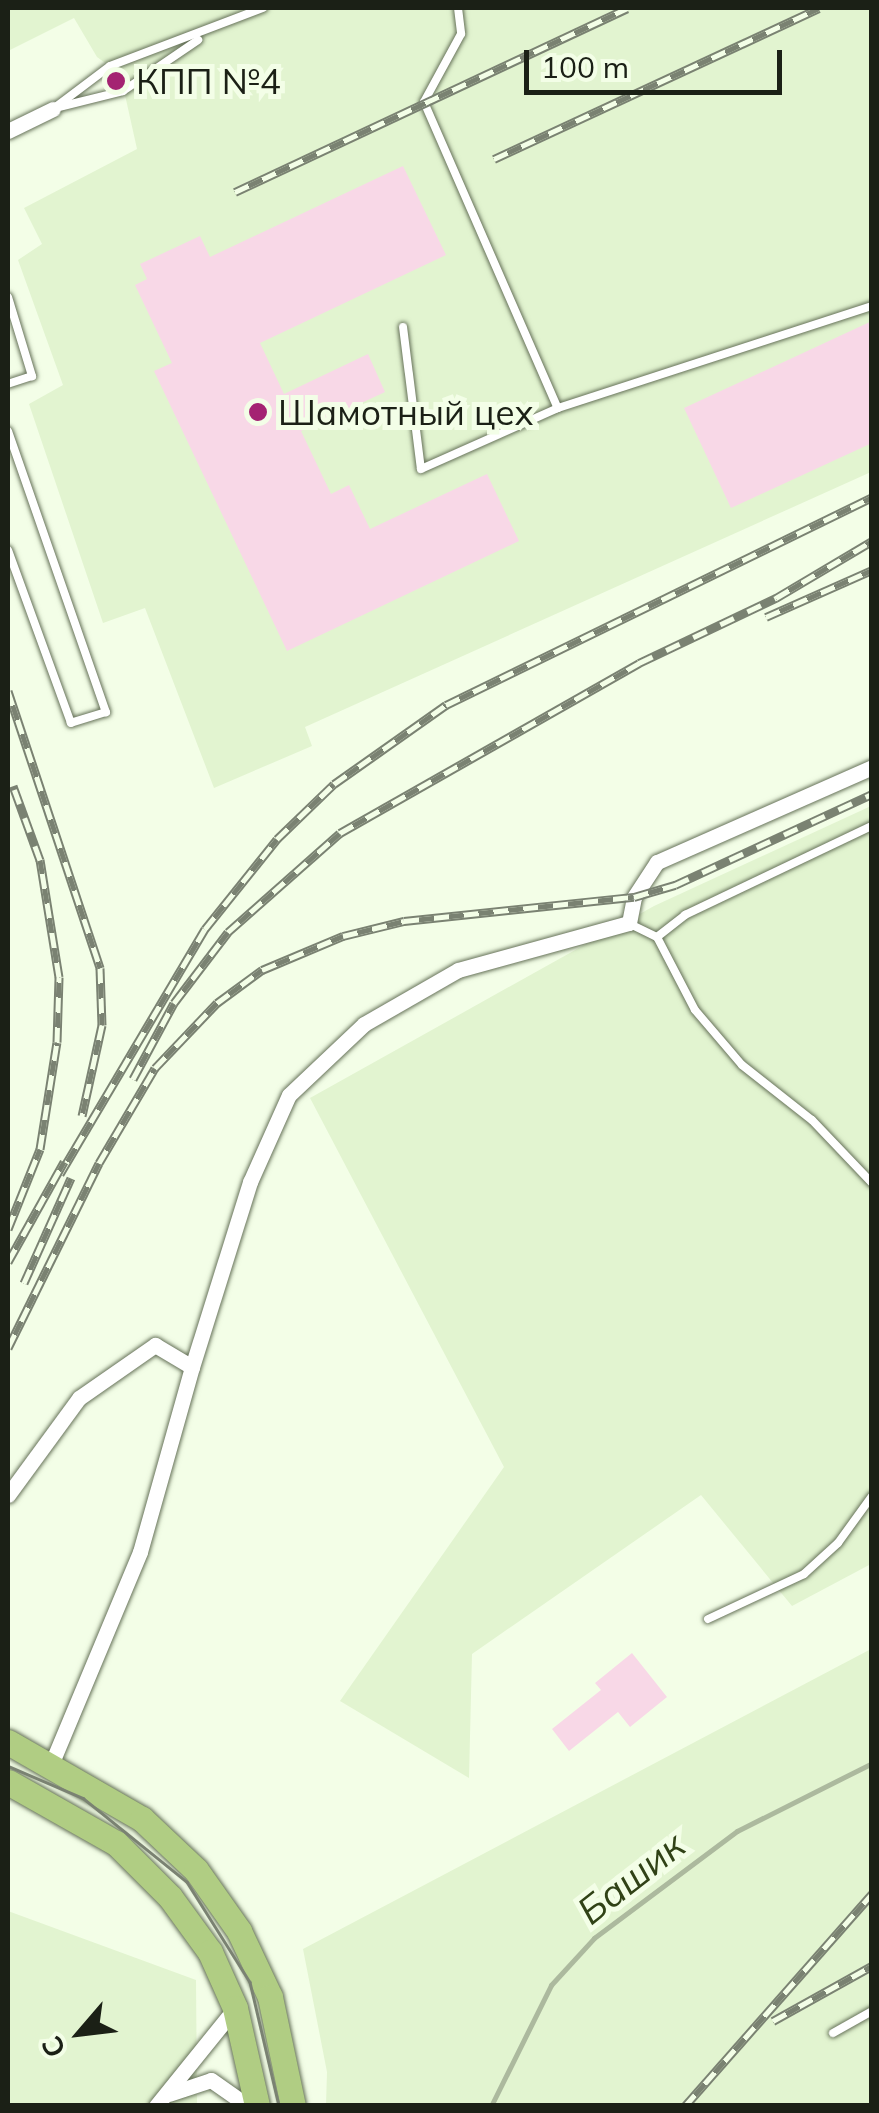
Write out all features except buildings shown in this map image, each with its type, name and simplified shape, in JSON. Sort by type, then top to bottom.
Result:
[{"type":"main road","points":[[8,1742],[52,1762],[142,1819],[196,1870],[239,1931],[270,1997],[293,2106]]},
{"type":"main road","points":[[8,1782],[116,1843],[170,1897],[210,1952],[234,2008],[257,2106]]},
{"type":"street","points":[[8,131],[53,109]]},
{"type":"street","points":[[52,1762],[140,1552],[250,1182],[289,1095],[364,1024],[458,970],[629,923],[634,897],[656,862],[872,767]]},
{"type":"street","points":[[8,1494],[79,1398],[156,1344],[192,1367]]},
{"type":"street","points":[[159,2102],[234,2008]]},
{"type":"street","points":[[159,2102],[211,2080],[248,2106]]},
{"type":"lane","points":[[53,109],[110,66],[206,35],[263,8]]},
{"type":"lane","points":[[458,8],[462,34],[424,102],[558,408]]},
{"type":"lane","points":[[53,109],[123,92],[206,35]]},
{"type":"lane","points":[[8,298],[32,376],[8,384]]},
{"type":"lane","points":[[403,327],[422,469],[558,408],[872,306]]},
{"type":"lane","points":[[8,431],[106,712],[71,723],[8,550]]},
{"type":"lane","points":[[657,938],[685,916],[872,826]]},
{"type":"lane","points":[[629,923],[657,938],[695,1010],[742,1065],[812,1120],[872,1183]]},
{"type":"lane","points":[[708,1619],[804,1574],[838,1543],[872,1496]]},
{"type":"lane","points":[[833,2033],[872,2011]]},
{"type":"shaded area","points":[[8,8],[871,8],[871,472],[305,727],[312,746],[214,788],[145,608],[103,623],[29,404],[63,385],[18,260],[42,244],[24,208],[137,149],[123,86],[114,91],[107,77],[118,72],[97,57],[74,18],[8,51]]},
{"type":"shaded area","points":[[871,806],[871,1564],[792,1606],[701,1495],[472,1654],[469,1778],[340,1701],[504,1467],[310,1098],[654,906]]},
{"type":"shaded area","points":[[871,1649],[871,2105],[326,2105],[327,2072],[303,1949]]},
{"type":"shaded area","points":[[8,1911],[196,1980],[197,2105],[8,2105]]},
{"type":"waterway","name":"Башик","points":[[491,2106],[551,1985],[594,1938],[737,1831],[872,1763]]},
{"type":"tram line","points":[[8,1766],[83,1798],[187,1882],[250,1982],[279,2106]]},
{"type":"railway","points":[[235,192],[627,8]]},
{"type":"railway","points":[[494,159],[819,8]]},
{"type":"railway","points":[[60,1174],[205,929],[277,839],[334,784],[446,705],[872,497]]},
{"type":"railway","points":[[133,1079],[174,1003],[228,932],[340,833],[639,663],[776,598],[872,541]]},
{"type":"railway","points":[[766,617],[872,570]]},
{"type":"railway","points":[[8,691],[100,968],[102,1025],[82,1116]]},
{"type":"railway","points":[[8,1229],[40,1149],[57,1042],[59,977],[40,860],[13,786]]},
{"type":"railway","points":[[8,1348],[99,1163],[155,1068],[217,1003],[262,970],[343,936],[404,921],[634,897],[675,885],[872,794]]},
{"type":"railway","points":[[8,1262],[64,1162]]},
{"type":"railway","points":[[24,1283],[71,1178]]},
{"type":"railway","points":[[685,2106],[872,1894]]},
{"type":"railway","points":[[773,2021],[872,1966]]},
{"type":"place","name":"КПП №4","points":[[116,81]]},
{"type":"place","name":"Шамотный цех","points":[[258,412]]}]
